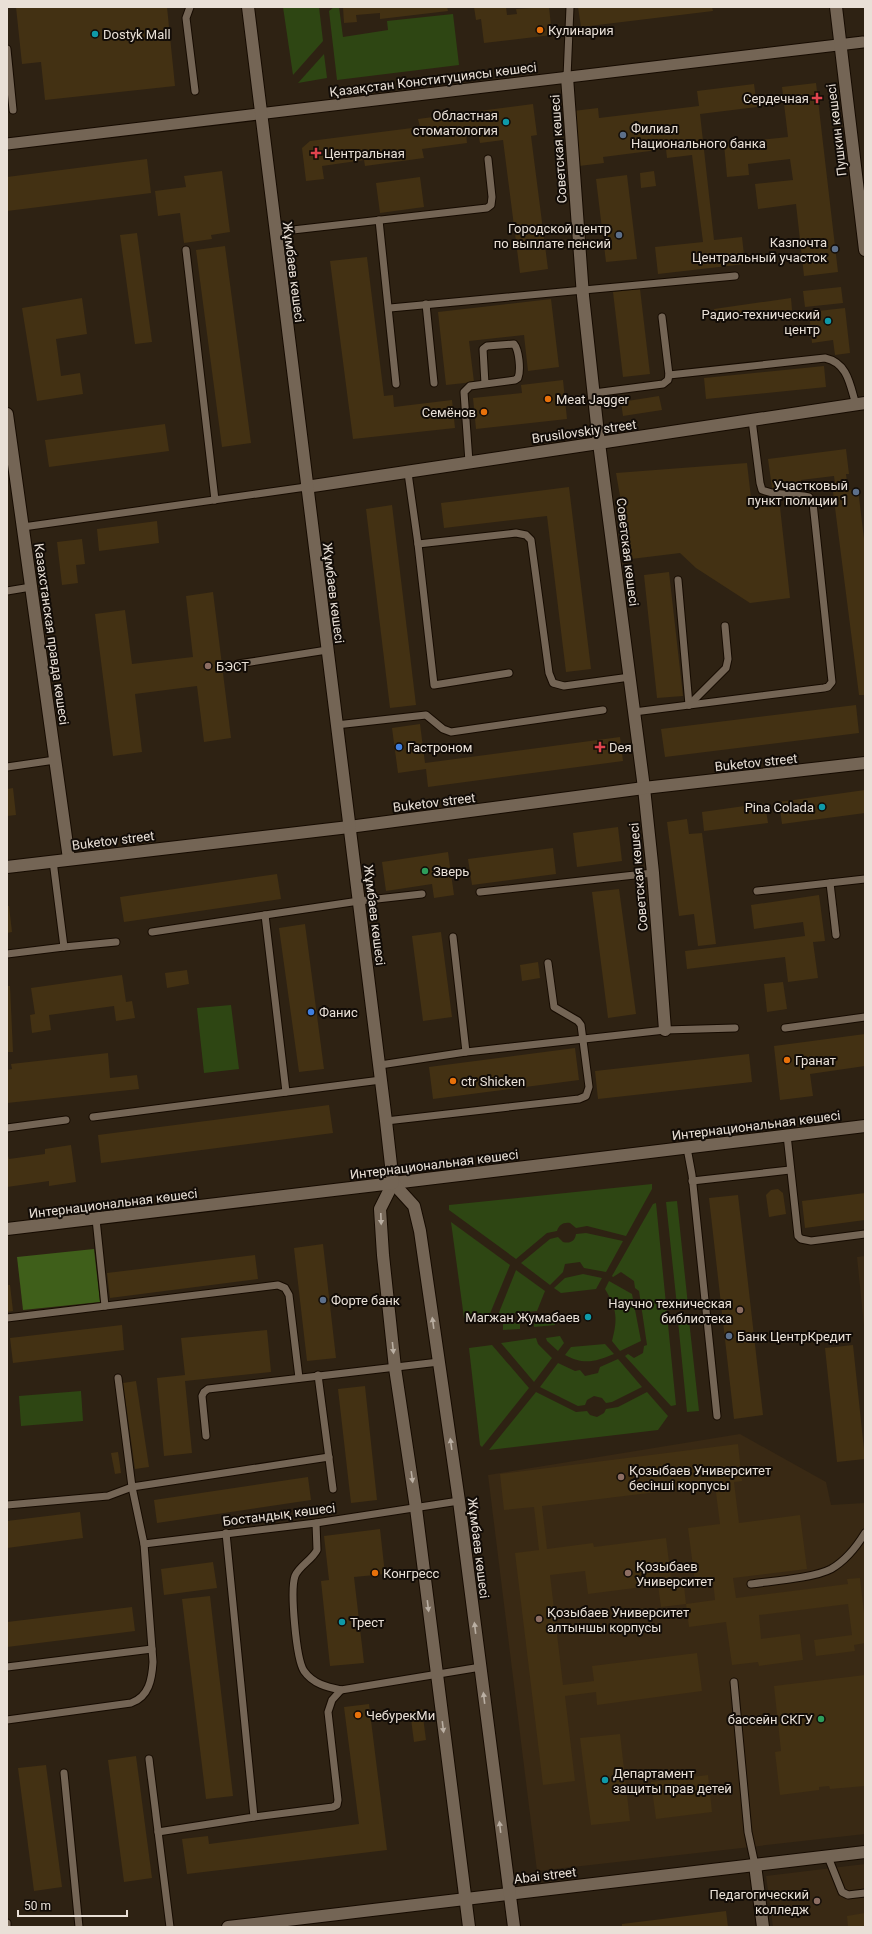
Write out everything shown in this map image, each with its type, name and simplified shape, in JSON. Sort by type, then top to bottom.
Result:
[{"type":"street","name":"Жұмбаев көшесі","points":[[248,7],[274,232],[380,1065],[393,1183],[414,1206],[420,1231],[459,1501],[514,1927]]},
{"type":"street","name":"Пушкин көшесі","points":[[836,7],[865,250]]},
{"type":"street","name":"Қазақстан Конституциясы көшесі","points":[[7,144],[863,42]]},
{"type":"street","name":"Советская көшесі","points":[[567,77],[582,290],[599,443],[644,788],[653,873],[665,1030]]},
{"type":"street","name":"Brusilovskiy street","points":[[306,487],[408,473],[469,462],[861,404]]},
{"type":"street","name":"Казахстанская правда көшесі","points":[[7,414],[69,859]]},
{"type":"street","name":"Buketov street","points":[[7,867],[349,827],[644,788],[865,764]]},
{"type":"street","name":"Интернациональная көшесі","points":[[7,1229],[865,1126]]},
{"type":"street","points":[[393,1183],[380,1209],[381,1232],[395,1368],[416,1508],[469,1927]]},
{"type":"street","name":"Abai street","points":[[228,1927],[297,1923],[465,1899],[865,1852]]},
{"type":"street","points":[[755,1865],[763,1927]]},
{"type":"lane","points":[[190,7],[186,18],[195,90]]},
{"type":"lane","points":[[567,77],[570,7]]},
{"type":"lane","points":[[7,49],[13,110]]},
{"type":"lane","points":[[274,232],[487,208],[491,206],[492,197],[488,159]]},
{"type":"lane","points":[[379,220],[390,308],[396,384]]},
{"type":"lane","points":[[186,250],[215,500]]},
{"type":"lane","points":[[390,308],[734,276]]},
{"type":"lane","points":[[426,304],[434,383]]},
{"type":"lane","points":[[594,393],[663,384],[668,380],[669,375],[662,317]]},
{"type":"lane","points":[[469,462],[464,392],[467,387],[485,384],[518,378],[517,348],[514,344],[487,346],[483,349],[485,384]]},
{"type":"lane","points":[[669,375],[825,358],[836,362],[845,371],[861,404]]},
{"type":"lane","points":[[634,712],[824,688],[832,682],[813,503],[809,497],[772,493],[762,490],[752,420]]},
{"type":"lane","points":[[408,473],[418,544],[434,685],[509,673]]},
{"type":"lane","points":[[23,527],[306,487]]},
{"type":"lane","points":[[418,544],[516,533],[526,535],[533,545],[548,672],[553,683],[564,686],[630,678]]},
{"type":"lane","points":[[678,580],[689,705]]},
{"type":"lane","points":[[7,591],[31,587]]},
{"type":"lane","points":[[689,705],[726,668],[728,659],[725,626]]},
{"type":"lane","points":[[238,664],[327,650]]},
{"type":"lane","points":[[336,725],[426,715],[443,730],[451,732],[603,710]]},
{"type":"lane","points":[[7,767],[55,760]]},
{"type":"lane","points":[[53,861],[64,947]]},
{"type":"lane","points":[[480,892],[653,873]]},
{"type":"lane","points":[[757,891],[865,879]]},
{"type":"lane","points":[[830,883],[836,935]]},
{"type":"lane","points":[[152,932],[359,901],[422,894]]},
{"type":"lane","points":[[265,915],[286,1092]]},
{"type":"lane","points":[[452,937],[466,1052]]},
{"type":"lane","points":[[7,954],[116,942]]},
{"type":"lane","points":[[386,1121],[582,1099],[586,1096],[589,1087],[580,1023],[554,1007],[548,963]]},
{"type":"lane","points":[[785,1028],[865,1017]]},
{"type":"lane","points":[[380,1065],[466,1052],[665,1030],[735,1028]]},
{"type":"lane","points":[[93,1117],[381,1080]]},
{"type":"lane","points":[[7,1128],[66,1120]]},
{"type":"lane","points":[[787,1135],[798,1236],[801,1239],[811,1242],[865,1234]]},
{"type":"lane","points":[[687,1148],[692,1180],[717,1416]]},
{"type":"lane","points":[[692,1180],[790,1170]]},
{"type":"lane","points":[[96,1219],[105,1306]]},
{"type":"lane","points":[[7,1318],[278,1285],[282,1286],[288,1291],[289,1295],[299,1378]]},
{"type":"lane","points":[[206,1436],[202,1401],[204,1392],[214,1388],[439,1362]]},
{"type":"lane","points":[[318,1375],[333,1489]]},
{"type":"lane","points":[[7,1720],[138,1701],[144,1695],[150,1682],[153,1662],[144,1544],[132,1487],[118,1378]]},
{"type":"lane","points":[[7,1505],[108,1496],[132,1487],[328,1457]]},
{"type":"lane","name":"Бостандық көшесі","points":[[144,1544],[316,1523],[459,1501]]},
{"type":"lane","points":[[316,1523],[317,1550],[296,1574],[293,1584],[292,1599],[300,1664],[309,1677],[315,1682],[341,1690],[480,1667]]},
{"type":"lane","points":[[226,1533],[254,1817]]},
{"type":"lane","points":[[752,1584],[816,1574],[831,1568],[846,1557],[865,1533]]},
{"type":"lane","points":[[7,1667],[152,1649]]},
{"type":"lane","points":[[734,1682],[748,1832],[755,1865]]},
{"type":"lane","points":[[158,1832],[254,1817],[333,1807],[337,1805],[338,1800],[328,1712],[332,1700],[341,1690]]},
{"type":"lane","points":[[149,1759],[170,1927]]},
{"type":"lane","points":[[64,1773],[79,1927]]},
{"type":"lane","points":[[828,1857],[842,1892],[848,1895],[865,1893]]},
{"type":"shaded area","points":[[865,1256],[865,1336],[857,1257]]},
{"type":"shaded area","points":[[740,1434],[826,1482],[831,1505],[865,1503],[865,1834],[537,1871],[488,1475]]},
{"type":"shaded area","name":"Педагогический колледж","points":[[865,1864],[865,1927],[773,1927],[766,1876]]},
{"type":"green space","points":[[283,7],[319,7],[323,41],[293,75]]},
{"type":"green space","points":[[334,7],[339,7],[343,37],[388,30],[387,21],[453,14],[459,65],[337,80],[329,11]]},
{"type":"green space","points":[[324,54],[327,78],[298,83]]},
{"type":"green space","points":[[231,1005],[239,1069],[204,1073],[197,1008]]},
{"type":"green space","points":[[652,1184],[652,1189],[626,1236],[587,1226],[576,1228],[570,1223],[565,1223],[559,1227],[557,1231],[547,1233],[516,1259],[449,1210],[449,1205]]},
{"type":"green space","points":[[677,1201],[688,1305],[677,1306],[666,1202]]},
{"type":"green space","points":[[656,1203],[676,1405],[671,1406],[625,1356],[628,1354],[634,1358],[643,1353],[644,1346],[647,1345],[639,1291],[635,1288],[634,1281],[621,1272],[613,1277],[612,1276],[653,1204]]},
{"type":"green space","points":[[451,1222],[510,1265],[489,1316],[464,1318]]},
{"type":"green space","points":[[586,1233],[623,1241],[606,1272],[584,1268],[580,1262],[565,1264],[563,1272],[550,1285],[521,1263],[550,1239],[558,1237],[563,1242],[568,1243],[573,1240],[576,1234]]},
{"type":"green space","points":[[94,1249],[100,1302],[23,1310],[17,1257]]},
{"type":"green space","points":[[516,1270],[545,1291],[537,1311],[498,1315]]},
{"type":"green space","points":[[583,1274],[602,1278],[596,1289],[561,1293],[554,1288],[565,1278]]},
{"type":"green space","points":[[609,1281],[632,1294],[641,1341],[620,1351],[612,1341],[616,1320],[612,1302],[605,1289]]},
{"type":"green space","points":[[554,1318],[555,1325],[534,1327],[534,1319]]},
{"type":"green space","points":[[689,1320],[699,1411],[687,1412],[678,1321]]},
{"type":"green space","points":[[520,1322],[520,1329],[503,1330],[503,1324]]},
{"type":"green space","points":[[560,1336],[564,1343],[558,1351],[547,1341],[546,1338]]},
{"type":"green space","points":[[536,1338],[538,1344],[552,1358],[534,1382],[501,1343]]},
{"type":"green space","points":[[605,1344],[614,1354],[601,1359],[589,1361],[578,1360],[565,1355],[571,1347]]},
{"type":"green space","points":[[492,1345],[529,1388],[482,1447],[480,1445],[469,1348]]},
{"type":"green space","points":[[618,1359],[642,1387],[612,1402],[606,1403],[602,1398],[594,1396],[587,1400],[585,1405],[578,1406],[540,1387],[558,1363],[575,1371],[580,1370],[585,1376],[598,1373],[600,1367]]},
{"type":"green space","points":[[81,1391],[83,1421],[21,1426],[19,1396]]},
{"type":"green space","points":[[536,1392],[576,1412],[587,1411],[590,1415],[597,1417],[604,1413],[606,1409],[618,1407],[647,1392],[668,1416],[658,1430],[489,1450]]},
{"type":"building","name":"Dostyk Mall","points":[[16,7],[167,7],[175,86],[45,100],[41,62],[22,64]]},
{"type":"building","points":[[343,7],[447,7],[448,11],[380,19],[380,13],[356,15],[357,22],[344,23]]},
{"type":"building","points":[[474,7],[506,7],[507,15],[517,14],[516,9],[549,7],[552,35],[484,43],[481,19],[476,20]]},
{"type":"building","points":[[578,7],[712,7],[713,11],[581,27]]},
{"type":"building","points":[[816,83],[838,272],[804,276],[796,204],[758,209],[755,184],[793,180],[790,159],[748,164],[749,175],[727,177],[724,144],[788,137],[782,87]]},
{"type":"building","points":[[754,84],[757,107],[700,114],[714,240],[742,237],[745,264],[658,274],[655,247],[703,242],[692,155],[667,158],[666,149],[603,157],[604,163],[579,166],[573,111],[598,108],[599,118],[699,106],[697,91]]},
{"type":"building","points":[[533,104],[537,135],[531,136],[548,269],[520,273],[503,140],[480,143],[478,132],[466,134],[467,143],[422,149],[424,158],[365,166],[364,160],[322,166],[324,179],[306,181],[302,148],[310,141],[420,127],[418,119]]},
{"type":"building","points":[[147,159],[151,193],[7,211],[7,177]]},
{"type":"building","points":[[222,171],[230,232],[211,235],[212,239],[184,243],[180,213],[158,216],[155,191],[186,187],[184,176]]},
{"type":"building","points":[[654,171],[656,186],[641,188],[640,173]]},
{"type":"building","points":[[627,175],[637,259],[606,262],[596,179]]},
{"type":"building","points":[[420,177],[424,207],[380,213],[376,183]]},
{"type":"building","points":[[137,233],[152,342],[135,344],[120,235]]},
{"type":"building","points":[[225,246],[251,443],[222,447],[196,250]]},
{"type":"building","points":[[367,257],[384,396],[393,395],[394,407],[452,400],[455,428],[353,439],[330,261]]},
{"type":"building","points":[[841,287],[843,303],[805,307],[803,291]]},
{"type":"building","points":[[640,289],[650,374],[623,377],[613,292]]},
{"type":"building","points":[[82,298],[87,334],[56,339],[61,376],[80,373],[83,394],[37,401],[22,308]]},
{"type":"building","points":[[791,298],[792,310],[716,321],[714,309]]},
{"type":"building","points":[[551,299],[559,367],[528,371],[524,335],[469,341],[474,382],[446,385],[438,312]]},
{"type":"building","points":[[845,308],[850,353],[835,355],[833,340],[812,343],[809,312]]},
{"type":"building","points":[[824,366],[826,387],[706,399],[704,378]]},
{"type":"building","points":[[563,380],[567,419],[476,429],[473,398],[522,393],[521,385]]},
{"type":"building","points":[[659,396],[662,410],[623,416],[621,402]]},
{"type":"building","points":[[165,424],[169,451],[49,467],[45,440]]},
{"type":"building","points":[[846,449],[849,474],[846,474],[848,490],[858,489],[865,547],[865,695],[859,695],[833,492],[836,492],[834,476],[801,480],[802,484],[772,488],[768,459]]},
{"type":"building","points":[[747,463],[751,498],[779,498],[790,598],[750,603],[696,568],[680,553],[631,559],[616,473]]},
{"type":"building","points":[[569,487],[591,669],[566,672],[547,516],[444,528],[441,503]]},
{"type":"building","points":[[392,505],[416,705],[390,708],[366,509]]},
{"type":"building","points":[[157,521],[159,543],[99,551],[97,529]]},
{"type":"building","points":[[82,539],[85,564],[76,565],[78,583],[62,585],[57,542]]},
{"type":"building","points":[[669,572],[683,696],[657,698],[644,575]]},
{"type":"building","points":[[213,592],[231,738],[204,742],[197,686],[135,694],[142,752],[113,756],[95,614],[125,610],[132,664],[193,657],[186,596]]},
{"type":"building","points":[[856,705],[859,733],[665,757],[661,729]]},
{"type":"building","points":[[420,724],[425,763],[620,737],[623,761],[428,787],[426,769],[398,773],[392,728]]},
{"type":"building","points":[[13,788],[16,815],[7,816],[7,789]]},
{"type":"building","name":"Pina Colada","points":[[865,790],[865,813],[782,824],[779,802]]},
{"type":"building","points":[[765,803],[768,823],[704,831],[702,812]]},
{"type":"building","points":[[687,819],[689,834],[702,833],[716,944],[698,946],[694,914],[679,916],[667,822]]},
{"type":"building","points":[[618,827],[622,861],[577,867],[573,833]]},
{"type":"building","points":[[553,848],[556,874],[472,885],[468,859]]},
{"type":"building","points":[[448,852],[454,895],[434,898],[432,884],[386,891],[382,862]]},
{"type":"building","points":[[277,874],[281,899],[124,922],[120,897]]},
{"type":"building","points":[[619,889],[636,1014],[608,1018],[592,892]]},
{"type":"building","points":[[819,895],[825,941],[813,942],[818,978],[788,982],[785,957],[687,969],[685,951],[805,936],[803,922],[754,929],[751,905]]},
{"type":"building","points":[[7,906],[9,906],[12,932],[7,933]]},
{"type":"building","points":[[305,924],[324,1069],[299,1072],[279,928]]},
{"type":"building","points":[[441,932],[452,1017],[423,1021],[412,936]]},
{"type":"building","points":[[538,962],[540,978],[522,981],[520,965]]},
{"type":"building","points":[[187,970],[189,984],[167,988],[165,973]]},
{"type":"building","points":[[122,975],[126,1002],[132,1001],[135,1018],[116,1021],[114,1006],[49,1015],[51,1030],[32,1033],[30,1015],[35,1014],[31,988]]},
{"type":"building","points":[[783,982],[787,1009],[767,1012],[764,984]]},
{"type":"building","points":[[7,986],[10,986],[13,1052],[7,1052]]},
{"type":"building","points":[[865,1034],[865,1066],[810,1074],[813,1096],[780,1100],[774,1046]]},
{"type":"building","points":[[575,1048],[579,1080],[433,1099],[429,1067]]},
{"type":"building","points":[[108,1053],[110,1078],[137,1075],[139,1089],[7,1103],[7,1070],[12,1069],[11,1064]]},
{"type":"building","points":[[749,1054],[752,1082],[598,1099],[595,1071]]},
{"type":"building","points":[[329,1105],[333,1133],[101,1163],[98,1135]]},
{"type":"building","points":[[71,1145],[76,1182],[49,1186],[49,1181],[7,1187],[7,1153],[9,1159],[45,1154],[45,1149]]},
{"type":"building","points":[[778,1189],[783,1193],[786,1214],[769,1217],[766,1195],[771,1190]]},
{"type":"building","points":[[865,1193],[865,1220],[805,1228],[802,1201]]},
{"type":"building","points":[[738,1195],[763,1415],[734,1419],[709,1198]]},
{"type":"building","points":[[323,1244],[336,1358],[307,1361],[294,1248]]},
{"type":"building","points":[[255,1255],[258,1279],[110,1298],[107,1273]]},
{"type":"building","points":[[7,1285],[10,1285],[13,1311],[7,1312]]},
{"type":"building","points":[[122,1325],[124,1350],[13,1363],[10,1338]]},
{"type":"building","points":[[267,1330],[271,1372],[185,1381],[192,1453],[164,1456],[157,1378],[185,1375],[181,1338]]},
{"type":"building","points":[[853,1345],[865,1459],[837,1462],[825,1348]]},
{"type":"building","points":[[136,1381],[149,1467],[135,1469],[123,1383]]},
{"type":"building","points":[[365,1386],[377,1500],[351,1503],[338,1389]]},
{"type":"building","points":[[738,1444],[742,1481],[734,1482],[739,1523],[800,1515],[807,1569],[733,1578],[736,1598],[848,1584],[847,1579],[860,1578],[865,1622],[865,1643],[854,1645],[855,1651],[816,1656],[814,1640],[852,1635],[848,1604],[759,1615],[761,1639],[800,1634],[803,1660],[759,1666],[758,1662],[732,1665],[726,1622],[689,1627],[686,1604],[661,1607],[658,1585],[588,1594],[585,1571],[550,1575],[563,1685],[594,1681],[592,1666],[697,1653],[702,1691],[597,1705],[596,1692],[565,1696],[575,1781],[543,1785],[515,1553],[539,1550],[534,1507],[504,1510],[500,1474]],"holes":[[[715,1485],[720,1524],[688,1528],[695,1582],[713,1580],[715,1600],[686,1604],[684,1586],[672,1587],[666,1538],[594,1547],[593,1543],[547,1549],[542,1506]]]},
{"type":"building","points":[[118,1452],[121,1473],[115,1474],[111,1453]]},
{"type":"building","points":[[308,1477],[311,1500],[157,1523],[154,1500]]},
{"type":"building","points":[[80,1512],[83,1538],[7,1548],[7,1521]]},
{"type":"building","points":[[380,1529],[385,1574],[354,1577],[364,1663],[330,1666],[321,1581],[329,1580],[324,1536]]},
{"type":"building","points":[[213,1562],[217,1588],[164,1595],[161,1569]]},
{"type":"building","points":[[210,1596],[233,1796],[206,1799],[182,1599]]},
{"type":"building","points":[[132,1607],[135,1631],[7,1647],[7,1622]]},
{"type":"building","name":"бассейн СКГУ","points":[[865,1675],[865,1786],[830,1789],[829,1786],[819,1787],[819,1790],[780,1795],[775,1752],[781,1751],[774,1686]]},
{"type":"building","points":[[369,1704],[387,1850],[187,1874],[182,1839],[208,1836],[209,1844],[359,1824],[344,1707]]},
{"type":"building","points":[[422,1709],[426,1740],[414,1742],[410,1711]]},
{"type":"building","name":"Департамент защиты прав детей","points":[[620,1734],[630,1821],[591,1825],[580,1738]]},
{"type":"building","points":[[136,1756],[152,1878],[124,1882],[108,1760]]},
{"type":"building","points":[[46,1765],[62,1887],[34,1891],[18,1768]]},
{"type":"building","points":[[708,1775],[712,1812],[656,1819],[651,1782]]},
{"type":"building","points":[[726,1911],[728,1927],[622,1927],[622,1924]]},
{"type":"building","points":[[865,1913],[865,1927],[848,1927],[847,1916]]},
{"type":"place","name":"Кулинария","points":[[540,30]]},
{"type":"place","name":"Dostyk Mall","points":[[95,34]]},
{"type":"place","name":"Сердечная","points":[[817,98]]},
{"type":"place","name":"Областная стоматология","points":[[506,122]]},
{"type":"place","name":"Филиал Национального банка","points":[[623,135]]},
{"type":"place","name":"Центральная","points":[[316,153]]},
{"type":"place","name":"Городской центр по выплате пенсий","points":[[619,235]]},
{"type":"place","name":"Казпочта Центральный участок","points":[[835,249]]},
{"type":"place","name":"Радио-технический центр","points":[[828,321]]},
{"type":"place","name":"Meat Jagger","points":[[548,399]]},
{"type":"place","name":"Семёнов","points":[[484,412]]},
{"type":"place","name":"Участковый пункт полиции 1","points":[[856,492]]},
{"type":"place","name":"БЭСТ","points":[[208,666]]},
{"type":"place","name":"Гастроном","points":[[399,747]]},
{"type":"place","name":"Deя","points":[[600,747]]},
{"type":"place","name":"Pina Colada","points":[[822,807]]},
{"type":"place","name":"Зверь","points":[[425,871]]},
{"type":"place","name":"Фанис","points":[[311,1012]]},
{"type":"place","name":"Гранат","points":[[787,1060]]},
{"type":"place","name":"ctr Shicken","points":[[453,1081]]},
{"type":"place","name":"Форте банк","points":[[323,1300]]},
{"type":"place","name":"Научно техническая библиотека","points":[[740,1310]]},
{"type":"place","name":"Магжан Жумабаев","points":[[588,1317]]},
{"type":"place","name":"Банк ЦентрКредит","points":[[729,1336]]},
{"type":"place","name":"Қозыбаев Университет бесінші корпусы","points":[[621,1477]]},
{"type":"place","name":"Конгресс","points":[[375,1573]]},
{"type":"place","name":"Қозыбаев Университет","points":[[628,1573]]},
{"type":"place","name":"Қозыбаев Университет алтыншы корпусы","points":[[539,1619]]},
{"type":"place","name":"Трест","points":[[342,1622]]},
{"type":"place","name":"ЧебурекМи","points":[[358,1715]]},
{"type":"place","name":"бассейн СКГУ","points":[[821,1719]]},
{"type":"place","name":"Департамент защиты прав детей","points":[[605,1780]]},
{"type":"place","name":"Педагогический колледж","points":[[817,1901]]}]
